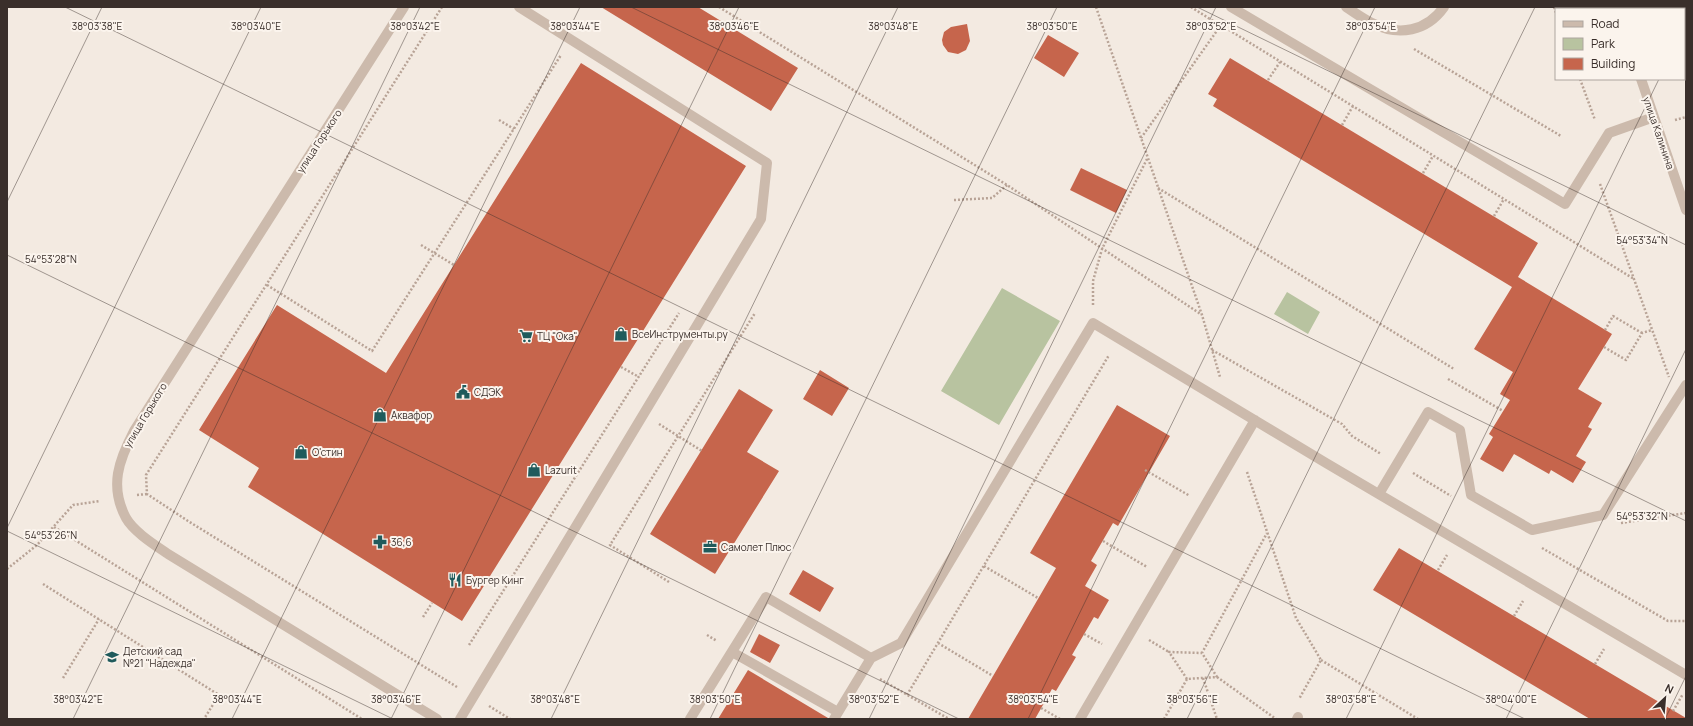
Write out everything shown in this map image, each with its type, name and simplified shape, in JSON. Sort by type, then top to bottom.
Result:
[{"type":"street","name":"улица Горького","points":[[404,7],[134,431],[122,453],[116,476],[118,498],[127,519],[145,538],[168,554],[437,719]]},
{"type":"street","points":[[460,719],[761,219],[767,163],[519,7]]},
{"type":"street","points":[[1231,7],[1565,204],[1609,134],[1654,117]]},
{"type":"street","points":[[1346,7],[1373,24],[1393,31],[1413,29],[1429,23],[1444,7]]},
{"type":"street","name":"улица Калинина","points":[[1641,80],[1686,210]]},
{"type":"street","points":[[732,652],[836,716],[871,658],[901,643],[1093,323],[1686,675]]},
{"type":"street","points":[[1379,494],[1428,412],[1460,430],[1471,495],[1532,530],[1603,515],[1686,385]]},
{"type":"street","points":[[1080,719],[1255,420]]},
{"type":"street","points":[[690,719],[766,597],[871,658]]},
{"type":"path","points":[[442,7],[146,476],[147,494],[510,719]]},
{"type":"path","points":[[719,7],[1007,185],[1202,315]]},
{"type":"path","points":[[1096,7],[1202,315],[1228,404]]},
{"type":"path","points":[[1191,7],[1634,279]]},
{"type":"path","points":[[1141,139],[1221,25]]},
{"type":"path","points":[[267,285],[372,351],[571,40]]},
{"type":"path","points":[[1413,48],[1561,136]]},
{"type":"path","points":[[1268,80],[1280,62]]},
{"type":"path","points":[[1580,80],[1603,143]]},
{"type":"path","points":[[1342,125],[1353,106]]},
{"type":"path","points":[[499,120],[514,129]]},
{"type":"path","points":[[1423,174],[1434,156]]},
{"type":"path","points":[[1093,323],[1094,281],[1102,249],[1148,159]]},
{"type":"path","points":[[1592,161],[1677,399]]},
{"type":"path","points":[[954,200],[992,198],[1007,185]]},
{"type":"path","points":[[1158,188],[1454,369]]},
{"type":"path","points":[[1494,216],[1504,199]]},
{"type":"path","points":[[421,244],[454,265]]},
{"type":"path","points":[[469,645],[679,313]]},
{"type":"path","points":[[669,582],[610,545],[755,313]]},
{"type":"path","points":[[1605,330],[1613,316],[1642,333]]},
{"type":"path","points":[[1604,347],[1626,360],[1642,333],[1652,330]]},
{"type":"path","points":[[1212,350],[1342,424],[1352,436],[1458,500]]},
{"type":"path","points":[[907,695],[1109,355],[1116,359]]},
{"type":"path","points":[[622,367],[639,377]]},
{"type":"path","points":[[1448,379],[1503,411]]},
{"type":"path","points":[[643,415],[702,451]]},
{"type":"path","points":[[1239,448],[1296,618],[1320,660],[1418,719]]},
{"type":"path","points":[[1145,470],[1193,498]]},
{"type":"path","points":[[7,569],[37,546],[73,505],[118,498]]},
{"type":"path","points":[[1603,515],[1617,524],[1686,513]]},
{"type":"path","points":[[54,527],[362,719]]},
{"type":"path","points":[[1202,653],[1267,532]]},
{"type":"path","points":[[1103,541],[1151,569]]},
{"type":"path","points":[[1539,547],[1668,621],[1686,621]]},
{"type":"path","points":[[984,566],[1038,598]]},
{"type":"path","points":[[43,584],[219,695],[204,719]]},
{"type":"path","points":[[423,617],[432,603]]},
{"type":"path","points":[[63,678],[99,619]]},
{"type":"path","points":[[1132,630],[1169,652],[1187,679]]},
{"type":"path","points":[[1084,634],[1106,646]]},
{"type":"path","points":[[938,643],[993,676]]},
{"type":"path","points":[[1169,652],[1202,653]]},
{"type":"path","points":[[1202,653],[1217,677],[1276,719]]},
{"type":"path","points":[[1298,718],[1296,703],[1320,660]]},
{"type":"path","points":[[864,669],[949,719]]},
{"type":"path","points":[[1187,679],[1217,677]]},
{"type":"path","points":[[1203,678],[1217,719]]},
{"type":"path","points":[[1164,719],[1187,679]]},
{"type":"path","points":[[1673,711],[1686,689]]},
{"type":"path","points":[[1041,708],[1060,719]]},
{"type":"green space","points":[[1002,288],[1060,321],[999,425],[941,391]]},
{"type":"green space","points":[[1287,292],[1320,312],[1308,334],[1274,314]]},
{"type":"building","points":[[601,7],[698,7],[798,68],[771,111]]},
{"type":"building","points":[[967,24],[970,41],[966,50],[958,54],[948,52],[943,45],[942,40],[944,32],[951,27]]},
{"type":"building","points":[[1048,35],[1079,53],[1064,77],[1034,58]]},
{"type":"building","points":[[1230,58],[1538,243],[1518,277],[1612,334],[1578,389],[1602,403],[1588,427],[1592,429],[1576,456],[1586,462],[1573,483],[1551,470],[1549,474],[1514,454],[1503,472],[1480,459],[1493,437],[1489,434],[1510,400],[1500,394],[1513,372],[1474,349],[1512,287],[1213,106],[1217,99],[1208,94]]},
{"type":"building","name":"ТЦ \"Ока\"","points":[[581,63],[746,166],[462,621],[248,487],[259,468],[199,430],[277,305],[386,373]]},
{"type":"building","points":[[1081,168],[1127,190],[1116,213],[1070,190]]},
{"type":"building","points":[[820,370],[849,388],[832,416],[803,399]]},
{"type":"building","points":[[739,389],[773,410],[747,452],[779,471],[715,574],[650,534]]},
{"type":"building","points":[[1117,405],[1170,436],[1118,526],[1113,523],[1091,561],[1097,565],[1085,586],[1109,600],[1098,619],[1094,617],[1072,655],[1076,657],[1056,691],[1052,689],[1035,719],[968,719],[1056,568],[1030,553]]},
{"type":"building","points":[[1399,548],[1686,719],[1590,719],[1373,590]]},
{"type":"building","points":[[803,570],[834,588],[820,612],[789,594]]},
{"type":"building","points":[[759,634],[780,645],[770,663],[750,652]]},
{"type":"building","points":[[748,670],[828,718],[828,719],[718,719]]},
{"type":"place","name":"ВсеИнструменты.ру","points":[[621,334]]},
{"type":"place","name":"ТЦ \"Ока\"","points":[[526,336]]},
{"type":"place","name":"СДЭК","points":[[463,392]]},
{"type":"place","name":"Аквафор","points":[[380,415]]},
{"type":"place","name":"О'стин","points":[[301,452]]},
{"type":"place","name":"Lazurit","points":[[534,470]]},
{"type":"place","name":"36,6","points":[[380,542]]},
{"type":"place","name":"Самолет Плюс","points":[[710,547]]},
{"type":"place","name":"Бургер Кинг","points":[[455,580]]},
{"type":"place","name":"Детский сад №21 \"Надежда\"","points":[[112,657]]}]
